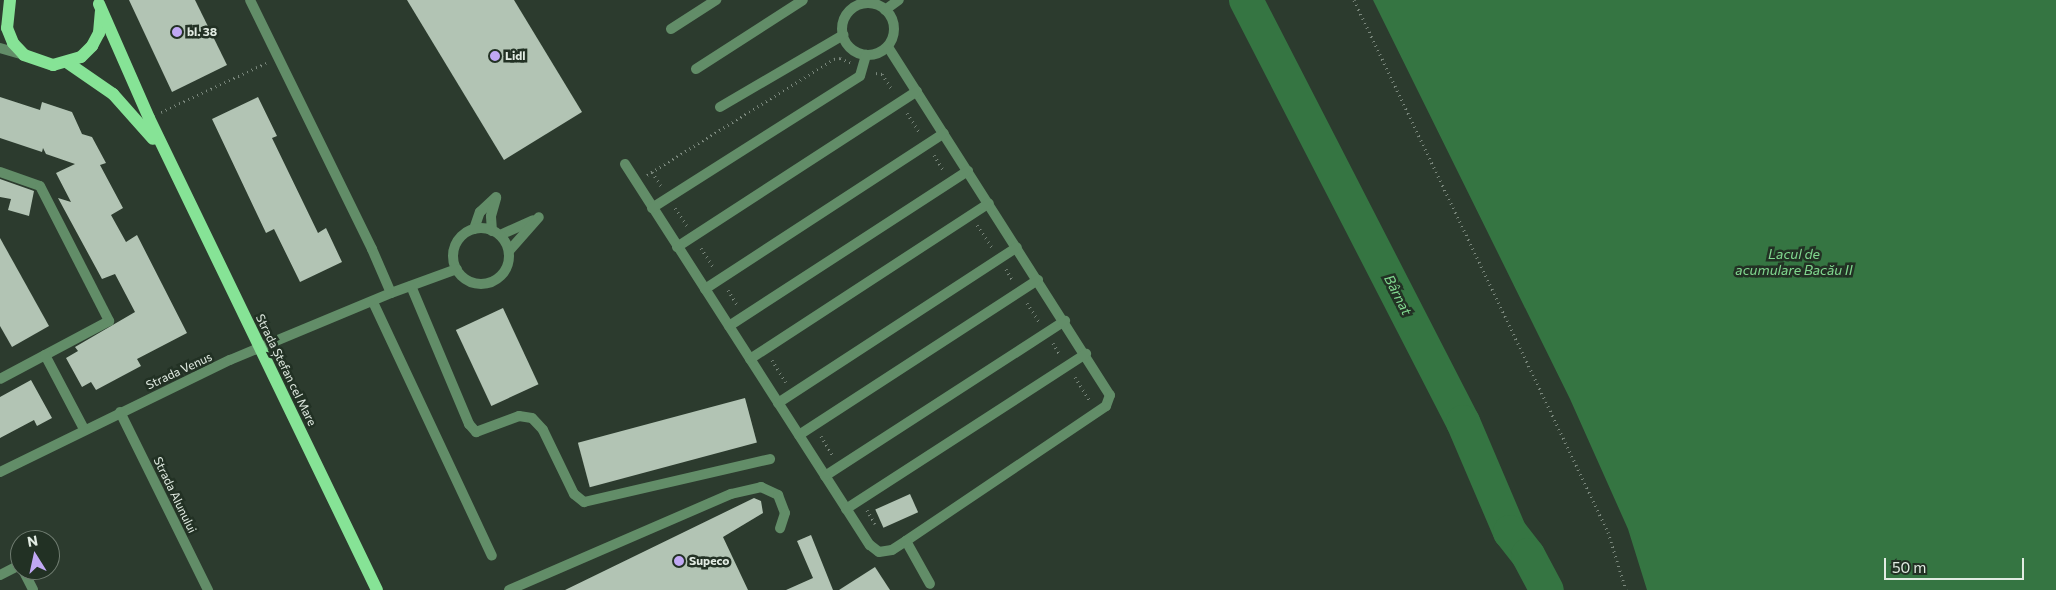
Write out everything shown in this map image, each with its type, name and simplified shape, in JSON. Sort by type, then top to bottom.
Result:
[{"type":"main road","points":[[10,0],[7,28],[13,43],[24,55],[52,65],[68,63],[86,51],[99,33],[99,2]]},
{"type":"main road","points":[[99,2],[170,163]]},
{"type":"main road","points":[[68,63],[113,94],[135,115],[170,163]]},
{"type":"main road","name":"Strada Ștefan cel Mare","points":[[170,163],[377,590]]},
{"type":"street","points":[[250,0],[372,249],[391,293]]},
{"type":"street","points":[[671,29],[716,0]]},
{"type":"street","points":[[696,68],[803,0]]},
{"type":"street","points":[[885,10],[899,0]]},
{"type":"street","points":[[871,4],[885,10],[894,24],[888,47],[882,52],[866,55],[851,49],[843,35],[844,19],[855,7],[871,4]]},
{"type":"street","points":[[720,107],[843,35]]},
{"type":"street","points":[[625,164],[870,545],[879,552],[892,550],[1106,406],[1110,395],[1065,321],[888,47]]},
{"type":"street","points":[[0,48],[24,55]]},
{"type":"street","points":[[652,208],[860,76],[866,55]]},
{"type":"street","points":[[677,247],[917,91]]},
{"type":"street","points":[[704,289],[944,133]]},
{"type":"street","points":[[728,326],[968,171]]},
{"type":"street","points":[[0,172],[40,186],[109,321],[0,378]]},
{"type":"street","points":[[474,230],[480,212],[496,197],[491,216],[496,233],[509,251]]},
{"type":"street","points":[[750,359],[989,203]]},
{"type":"street","points":[[539,217],[509,251],[506,268],[494,281],[476,284],[467,280],[457,269],[455,248],[459,239],[474,230],[496,233],[539,217]]},
{"type":"street","points":[[778,402],[1017,247]]},
{"type":"street","name":"Strada Venus","points":[[0,472],[120,412],[260,347],[391,293],[457,269]]},
{"type":"street","points":[[799,435],[1038,280]]},
{"type":"street","points":[[411,286],[469,424],[476,432],[519,416],[532,418],[543,430],[574,494],[584,502],[770,459]]},
{"type":"street","points":[[373,302],[492,556]]},
{"type":"street","points":[[825,476],[1065,321]]},
{"type":"street","points":[[846,509],[1086,354]]},
{"type":"street","points":[[45,355],[84,430]]},
{"type":"street","name":"Strada Alunului","points":[[120,412],[208,590]]},
{"type":"street","points":[[509,590],[731,494],[762,487],[778,495],[785,513],[780,528]]},
{"type":"street","points":[[906,541],[930,584]]},
{"type":"path","points":[[1354,0],[1608,532],[1626,590]]},
{"type":"path","points":[[149,118],[278,57]]},
{"type":"path","points":[[636,182],[834,59],[840,58],[862,69],[882,74],[950,182]]},
{"type":"path","points":[[970,216],[1097,412]]},
{"type":"water","name":"Lacul de acumulare Bacău II","points":[[1373,0],[2056,0],[2056,590],[1647,590],[1628,529],[1570,399]]},
{"type":"building","name":"bl. 38","points":[[129,0],[195,0],[227,65],[172,92]]},
{"type":"building","name":"Lidl","points":[[407,0],[514,0],[582,112],[504,160]]},
{"type":"building","points":[[0,97],[40,110],[42,102],[72,112],[82,134],[92,137],[106,163],[100,165],[123,208],[111,215],[126,242],[137,235],[187,333],[137,359],[141,366],[96,390],[91,382],[82,387],[66,358],[78,351],[75,347],[135,312],[115,274],[102,279],[58,198],[71,202],[56,173],[75,164],[46,154],[43,148],[42,152],[0,138]]},
{"type":"building","points":[[258,97],[277,136],[272,138],[318,233],[326,228],[342,262],[300,282],[274,229],[266,233],[212,119]]},
{"type":"building","points":[[0,179],[34,191],[29,216],[8,210],[11,199],[0,197]]},
{"type":"building","points":[[0,238],[49,326],[12,347],[0,326]]},
{"type":"building","points":[[503,308],[538,384],[491,406],[456,330]]},
{"type":"building","points":[[31,380],[52,418],[37,426],[34,420],[0,438],[0,397]]},
{"type":"building","points":[[745,398],[757,442],[590,487],[578,443]]},
{"type":"building","points":[[910,494],[918,512],[883,528],[875,509]]},
{"type":"building","name":"Supeco","points":[[754,498],[761,501],[763,513],[723,537],[748,590],[565,590]]},
{"type":"building","points":[[811,535],[833,590],[786,590],[813,578],[797,541]]},
{"type":"building","points":[[875,567],[890,590],[839,590]]},
{"type":"waterway","name":"Bârnat","points":[[1246,0],[1463,422],[1510,532],[1528,555],[1547,590]]},
{"type":"place","name":"bl. 38","points":[[177,32]]},
{"type":"place","name":"Lidl","points":[[495,56]]},
{"type":"place","name":"Supeco","points":[[679,561]]}]
